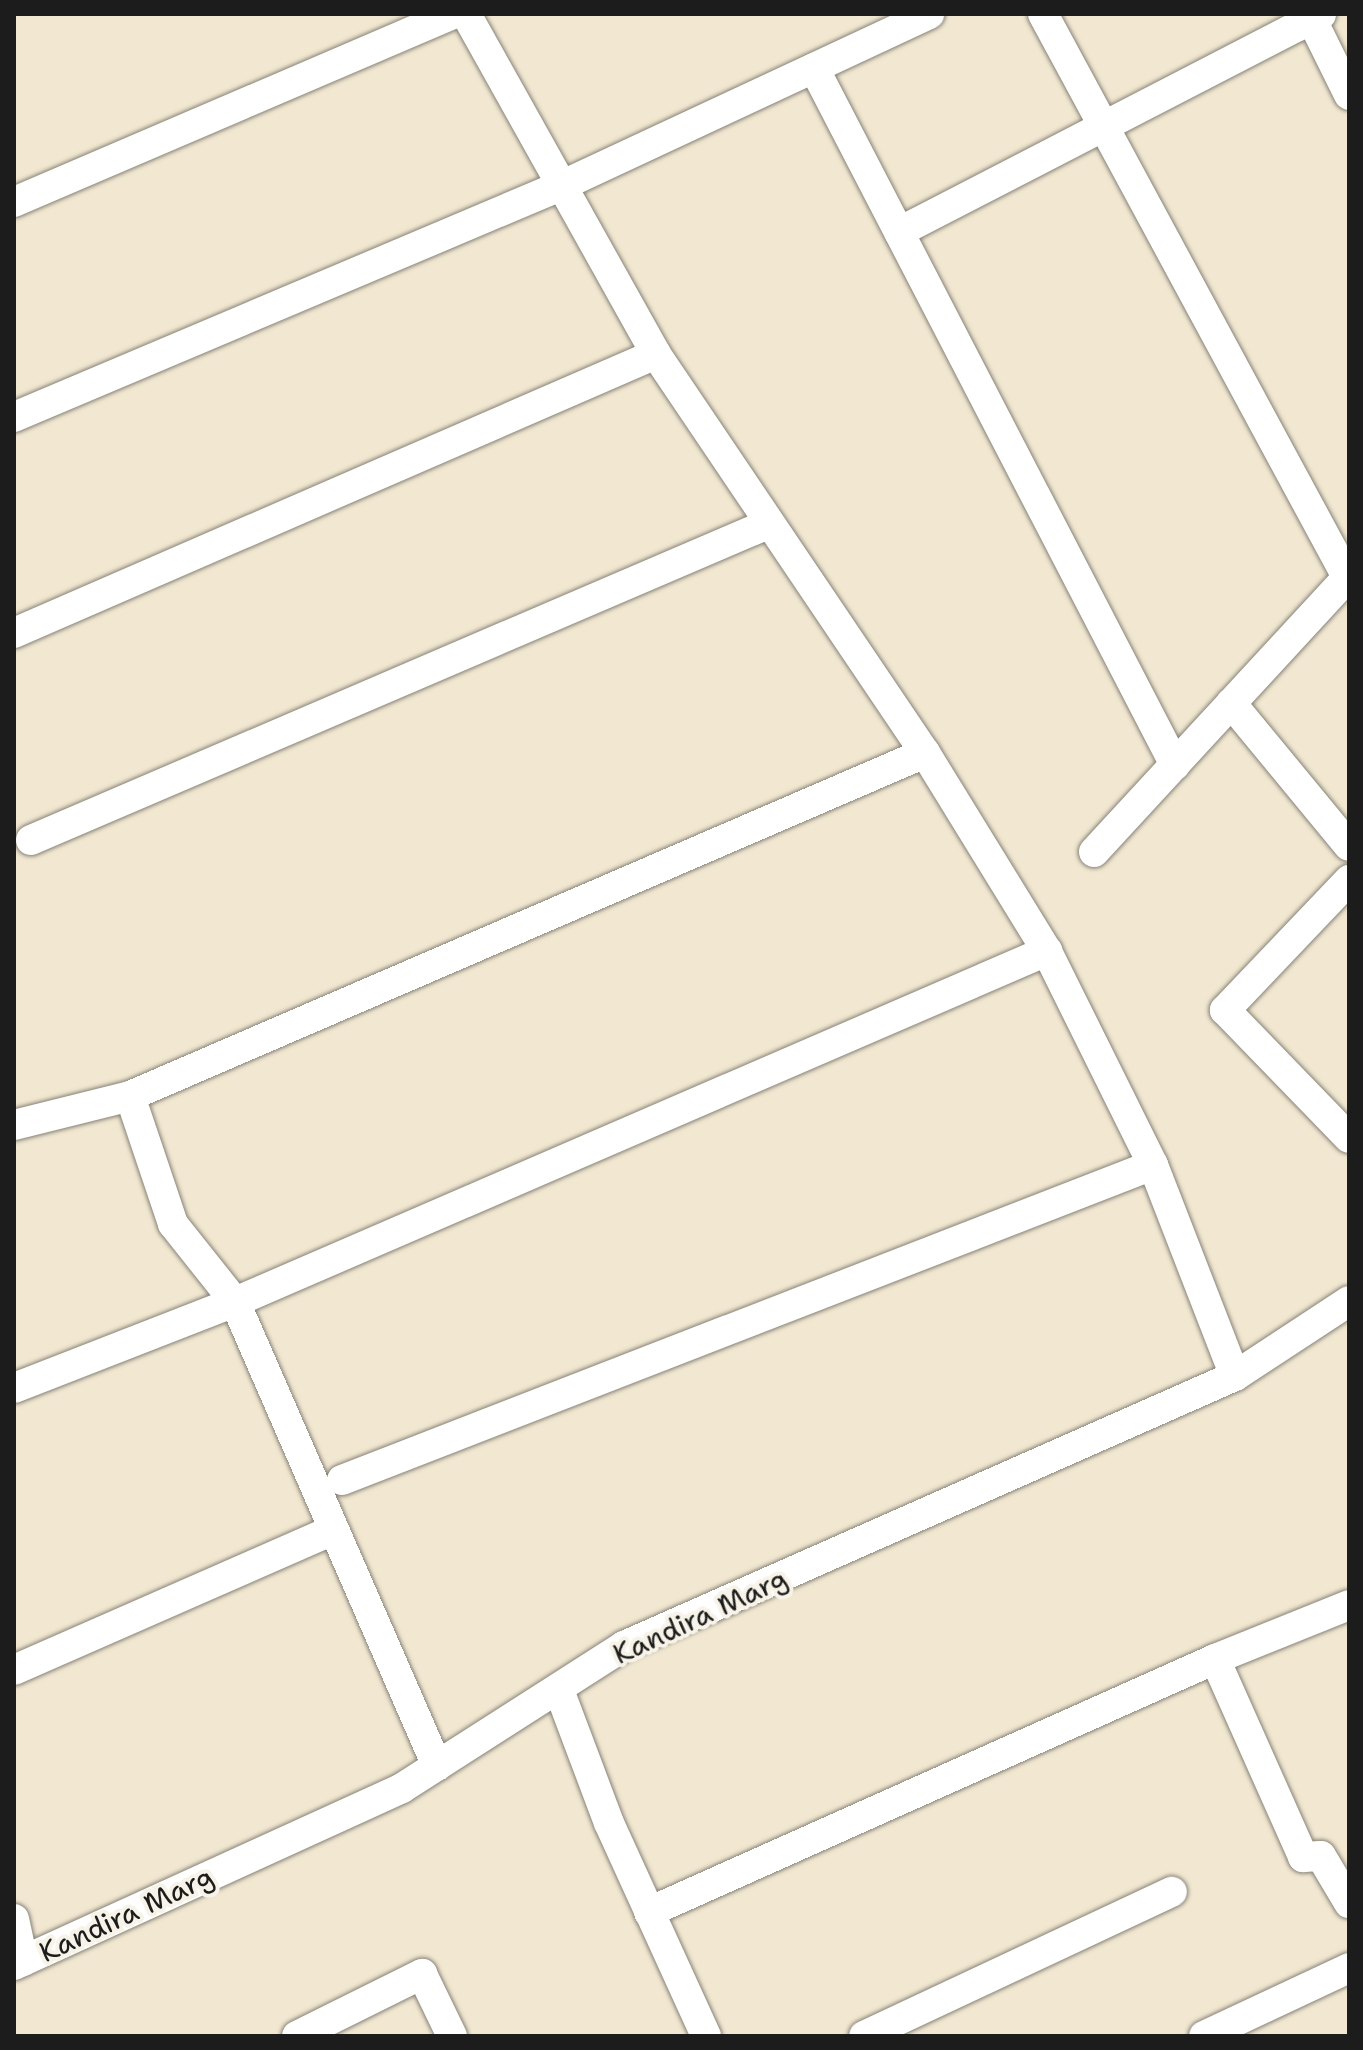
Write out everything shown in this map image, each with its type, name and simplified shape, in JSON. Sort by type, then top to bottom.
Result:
[{"type":"street","points":[[14,202],[452,14]]},
{"type":"street","points":[[466,14],[565,184],[656,354],[925,753],[1047,951],[1153,1165],[1235,1376]]},
{"type":"street","points":[[14,417],[565,184],[929,14]]},
{"type":"street","points":[[1043,14],[1348,576],[1094,852]]},
{"type":"street","points":[[899,232],[1314,16],[1349,95]]},
{"type":"street","points":[[814,68],[1175,765]]},
{"type":"street","points":[[14,633],[656,354]]},
{"type":"street","points":[[31,840],[768,524]]},
{"type":"street","points":[[1231,703],[1349,846]]},
{"type":"street","points":[[14,1125],[130,1096],[925,753]]},
{"type":"street","points":[[1349,880],[1225,1010],[1349,1138]]},
{"type":"street","points":[[14,1388],[235,1302],[1047,951]]},
{"type":"street","points":[[130,1096],[173,1224],[235,1302],[331,1531],[437,1766]]},
{"type":"street","points":[[342,1480],[1153,1165]]},
{"type":"street","name":"Kandira Marg","points":[[18,1963],[402,1788],[624,1646],[1235,1376],[1349,1301]]},
{"type":"street","points":[[14,1670],[331,1531]]},
{"type":"street","points":[[649,1912],[1215,1659],[1349,1605]]},
{"type":"street","points":[[1215,1659],[1303,1857],[1321,1856],[1349,1903]]},
{"type":"street","points":[[559,1690],[649,1912],[706,2036]]},
{"type":"street","points":[[864,2036],[1172,1892]]},
{"type":"street","points":[[14,1919],[18,1963]]},
{"type":"street","points":[[1204,2036],[1349,1968]]},
{"type":"street","points":[[297,2036],[422,1974],[452,2036]]}]
